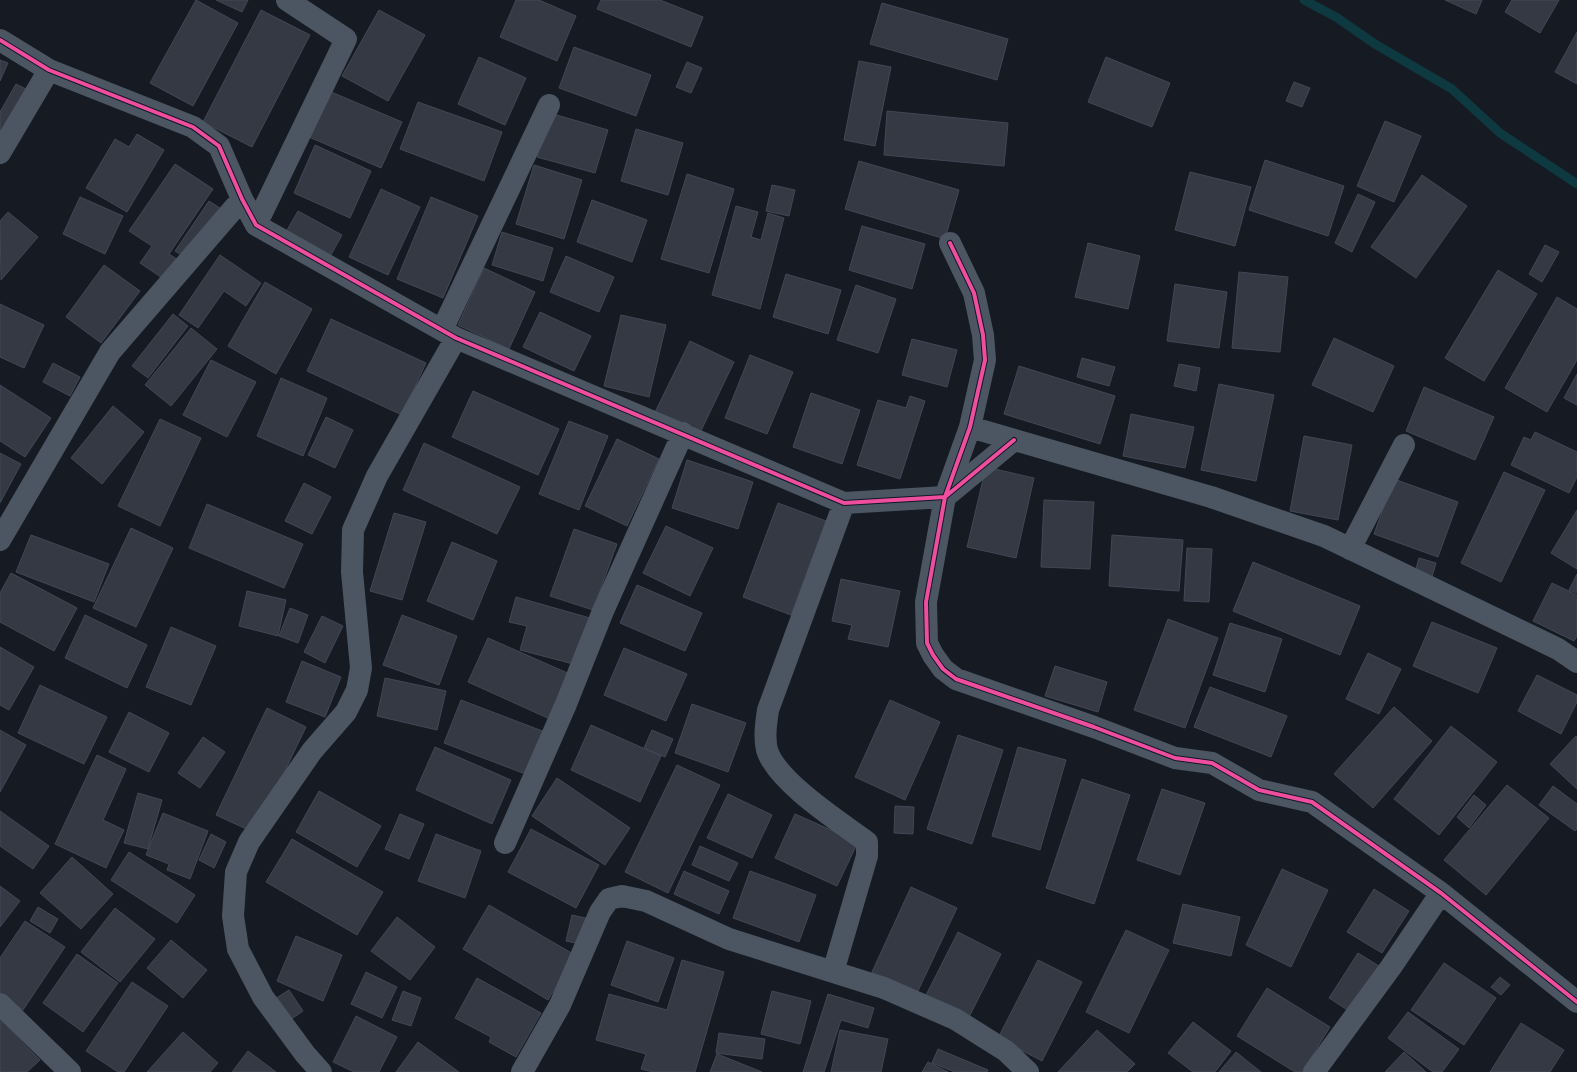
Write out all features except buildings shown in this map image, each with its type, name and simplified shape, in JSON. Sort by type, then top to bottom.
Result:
[{"type":"street","points":[[256,225],[346,39],[287,0]]},
{"type":"street","points":[[0,40],[49,70],[193,127],[219,146],[242,199],[256,225],[449,334],[844,503],[945,497],[1014,440]]},
{"type":"street","points":[[0,154],[49,70]]},
{"type":"street","points":[[321,1072],[305,1054],[263,997],[238,949],[232,916],[236,872],[249,842],[312,751],[346,712],[357,690],[361,668],[352,572],[353,530],[376,476],[449,334],[549,105]]},
{"type":"street","points":[[0,540],[110,352],[242,199]]},
{"type":"street","points":[[950,243],[974,293],[983,335],[985,360],[970,427],[945,497],[926,602],[927,643],[943,669],[956,679],[1094,727],[1175,758],[1212,763],[1259,790],[1312,802],[1441,893],[1577,1002]]},
{"type":"street","points":[[970,427],[1211,497],[1324,536],[1558,649],[1577,662]]},
{"type":"street","points":[[505,842],[566,704],[603,612],[683,434]]},
{"type":"street","points":[[1350,549],[1404,445]]},
{"type":"street","points":[[832,972],[867,856],[867,842],[837,821],[780,774],[770,758],[765,731],[768,710],[844,503]]},
{"type":"street","points":[[1314,1072],[1391,968],[1441,893]]},
{"type":"street","points":[[522,1072],[560,1005],[600,912],[609,899],[615,896],[646,901],[728,940],[884,988],[955,1019],[1006,1051],[1028,1072]]},
{"type":"street","points":[[0,1004],[70,1072]]},
{"type":"waterway","points":[[1304,0],[1336,17],[1375,44],[1452,89],[1500,133],[1577,184]]},
{"type":"cycle path","points":[[0,40],[49,70],[193,127],[219,146],[242,199],[256,225],[456,338],[844,503],[945,497],[1014,440]]},
{"type":"cycle path","points":[[950,243],[974,293],[983,335],[985,360],[970,427],[945,497],[926,602],[927,643],[943,669],[956,679],[1094,727],[1175,758],[1212,763],[1259,790],[1312,802],[1441,893],[1577,1002]]}]
